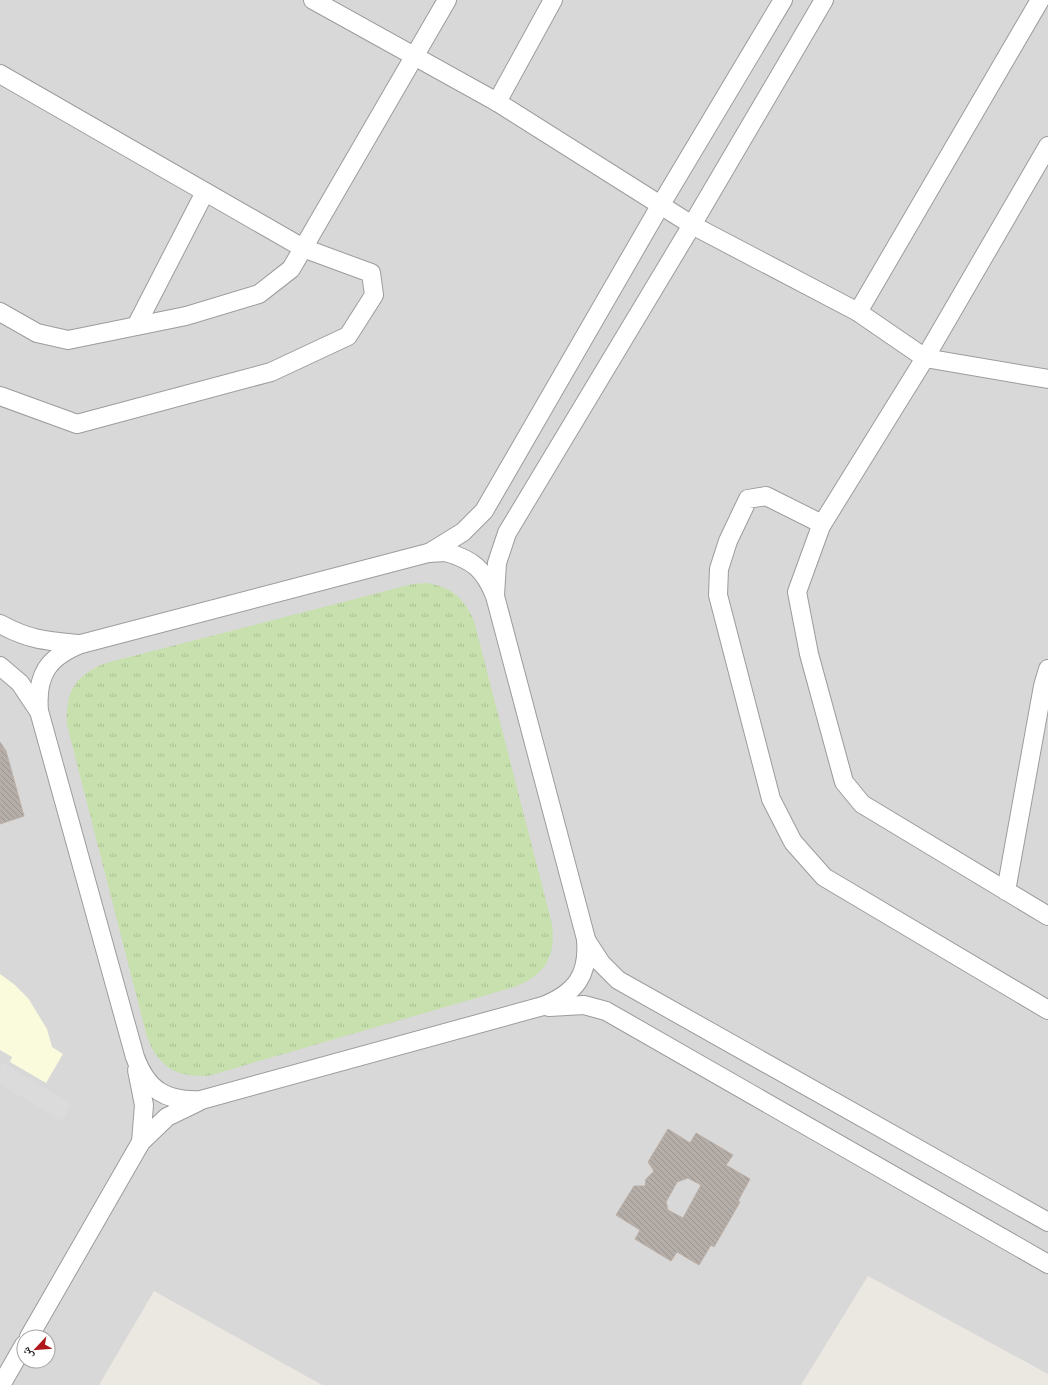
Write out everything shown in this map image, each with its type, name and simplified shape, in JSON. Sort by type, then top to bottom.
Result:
[{"type":"street","points":[[313,0],[498,102],[692,225],[858,312],[925,358],[1048,379]]},
{"type":"street","points":[[0,312],[37,333],[68,340],[186,316],[259,294],[291,269],[447,0]]},
{"type":"street","points":[[498,102],[553,0]]},
{"type":"street","points":[[428,553],[463,532],[484,511],[660,206],[783,0]]},
{"type":"street","points":[[495,596],[497,563],[507,533],[692,225],[824,0]]},
{"type":"street","points":[[858,312],[1040,0]]},
{"type":"street","points":[[0,74],[304,248],[371,273],[374,295],[348,336],[271,372],[77,424],[0,396]]},
{"type":"street","points":[[1048,146],[925,358],[822,524],[805,565],[797,592],[809,654],[844,782],[862,804],[1048,916]]},
{"type":"street","points":[[136,326],[205,192]]},
{"type":"street","points":[[822,524],[766,496],[748,499],[728,541],[719,569],[718,595],[771,799],[793,842],[824,877],[1048,1010]]},
{"type":"street","points":[[34,1329],[141,1142],[167,1117],[201,1100],[540,1007],[559,1000],[573,989],[582,974],[587,957],[586,939],[495,596],[488,580],[477,566],[467,560],[446,552],[428,553],[82,644],[65,650],[51,662],[42,676],[37,694],[39,711],[141,1074],[152,1087],[167,1096],[184,1101],[201,1100]]},
{"type":"street","points":[[0,624],[12,631],[40,641],[82,644]]},
{"type":"street","points":[[0,666],[20,683],[39,711]]},
{"type":"street","points":[[1006,891],[1043,686],[1048,669]]},
{"type":"street","points":[[586,939],[601,963],[618,980],[1048,1222]]},
{"type":"street","points":[[540,1007],[584,1004],[606,1011],[1048,1264]]},
{"type":"street","points":[[135,1057],[144,1105],[141,1142]]},
{"type":"street","points":[[1,1385],[16,1359]]},
{"type":"shaded area","points":[[0,0],[1048,0],[1048,1374],[868,1276],[801,1385],[322,1385],[154,1291],[99,1385],[0,1385]]},
{"type":"shaded area","points":[[0,974],[15,985],[28,998],[47,1029],[52,1047],[63,1054],[46,1083],[10,1062],[12,1057],[0,1050]]},
{"type":"shaded area","points":[[1,1062],[72,1104],[62,1121],[0,1084]]},
{"type":"green space","points":[[428,583],[445,588],[457,595],[466,606],[474,621],[552,924],[552,946],[546,963],[534,977],[514,987],[208,1076],[187,1075],[170,1068],[157,1056],[147,1037],[67,725],[68,703],[74,686],[87,673],[106,663],[413,584]]},
{"type":"building","points":[[0,742],[6,751],[24,816],[0,824]]},
{"type":"building","points":[[668,1129],[690,1143],[696,1133],[733,1155],[726,1165],[750,1179],[738,1201],[740,1202],[714,1247],[711,1245],[699,1265],[677,1252],[671,1261],[635,1239],[640,1230],[616,1215],[634,1186],[645,1186],[646,1179],[654,1171],[648,1162]],"holes":[[[688,1178],[701,1185],[683,1218],[668,1210],[666,1202],[677,1182]]]}]
